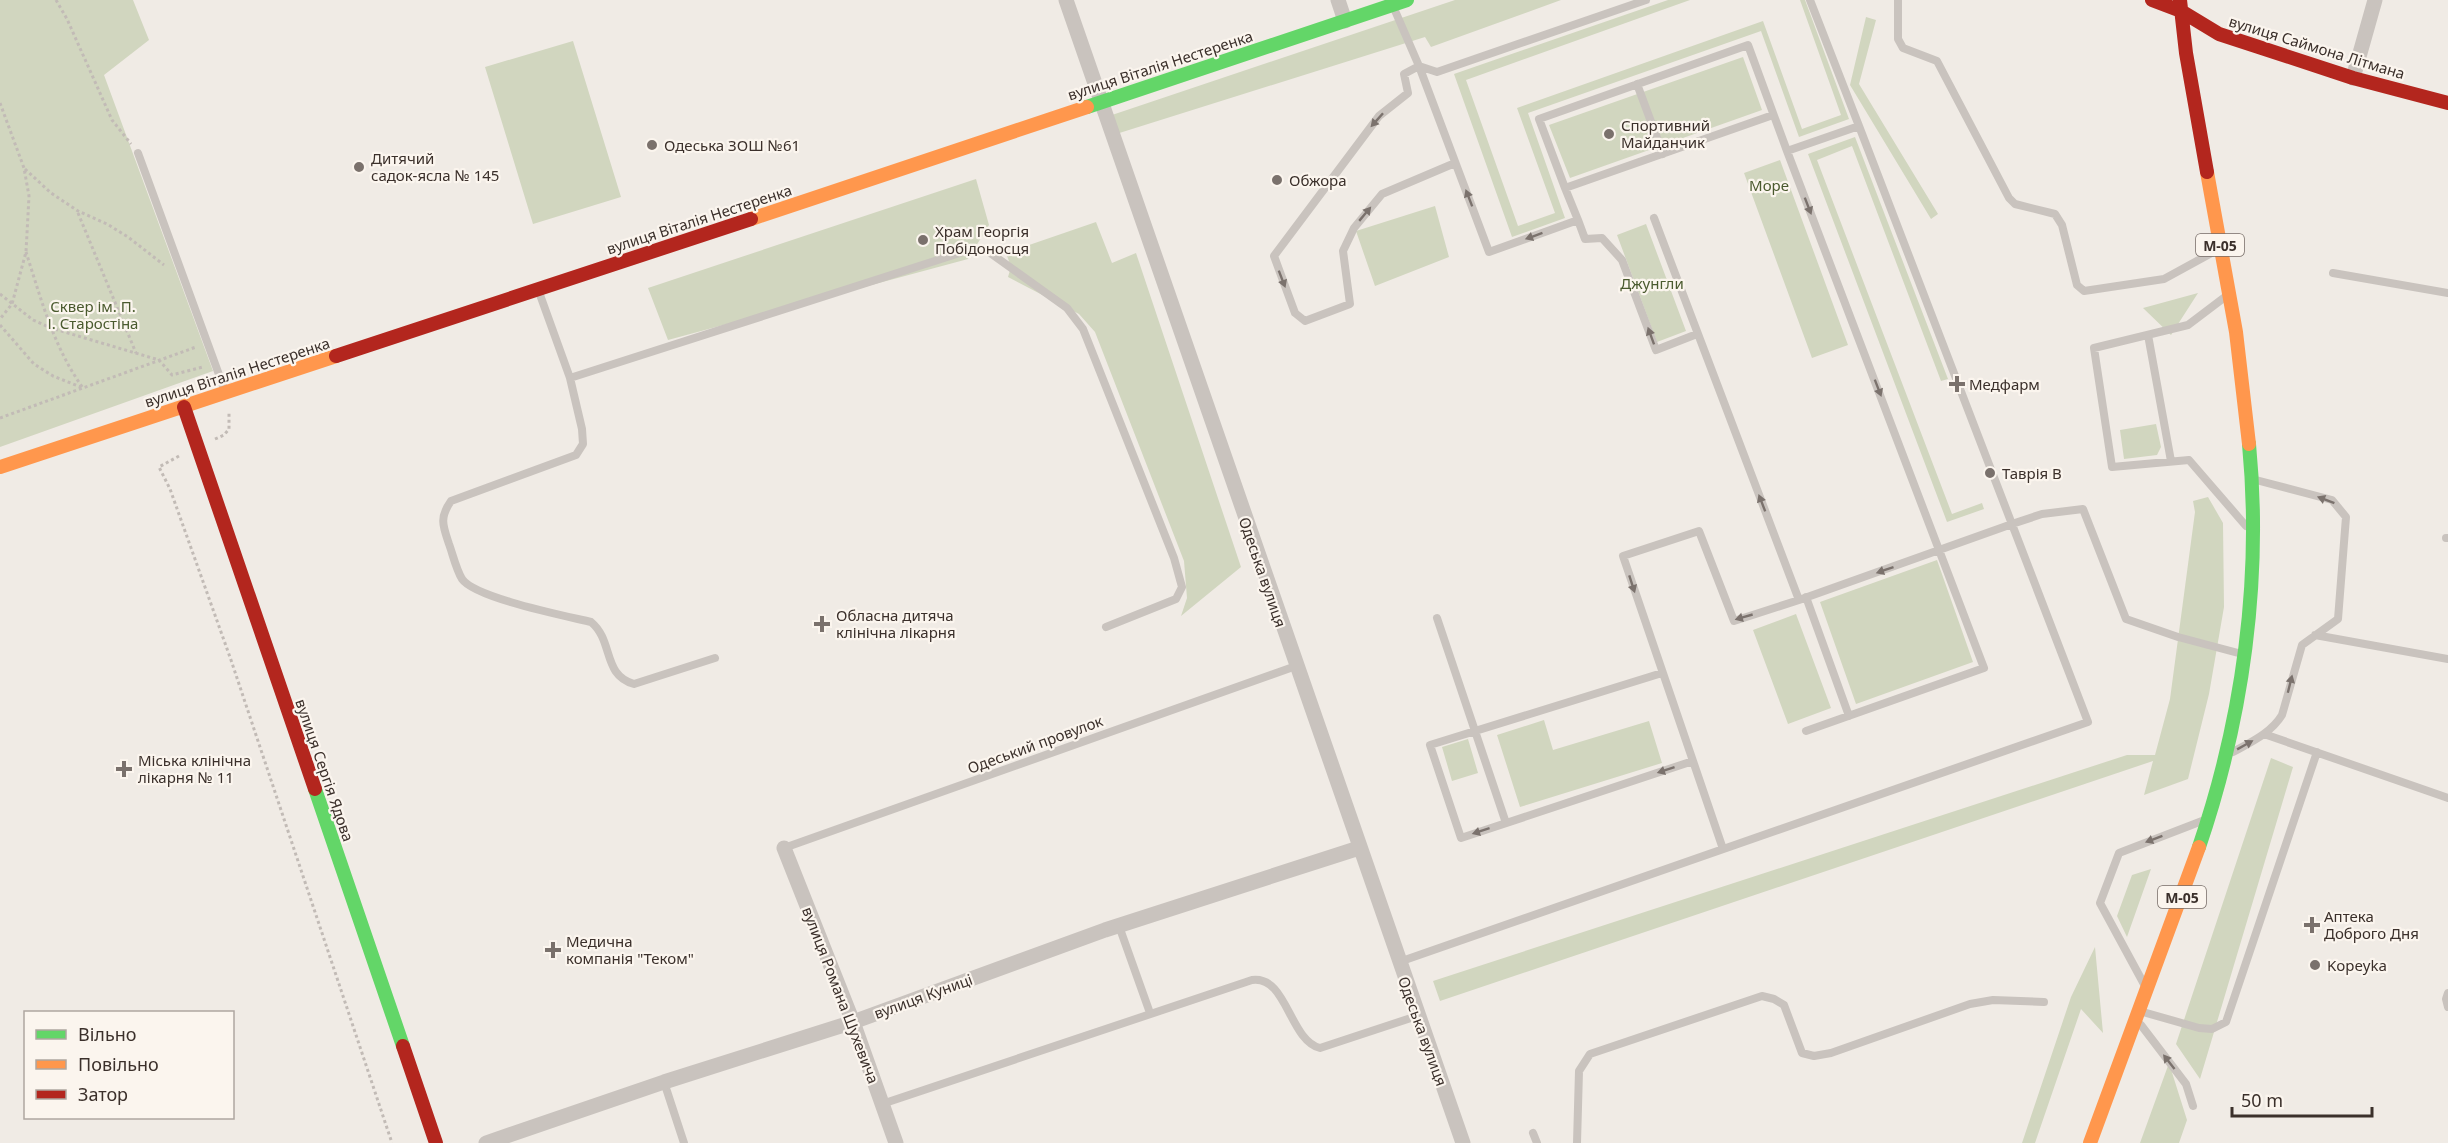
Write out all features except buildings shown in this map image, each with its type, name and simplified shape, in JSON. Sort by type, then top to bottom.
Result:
[{"type":"main road","name":"вулиця Віталія Нестеренка","points":[[0,467],[1407,0]]},
{"type":"main road","points":[[2152,0],[2180,5]]},
{"type":"main road","name":"М-05","points":[[2090,1143],[2140,1017],[2209,818],[2226,755],[2243,654],[2250,591],[2253,533],[2252,479],[2246,403],[2180,5]]},
{"type":"main road","name":"вулиця Саймона Літмана","points":[[2180,5],[2218,34],[2353,78],[2448,103]]},
{"type":"main road","name":"вулиця Сергія Ядова","points":[[183,407],[436,1143]]},
{"type":"street","name":"Одеська вулиця","points":[[1066,0],[1463,1143]]},
{"type":"street","points":[[1338,0],[1345,21]]},
{"type":"street","points":[[2353,78],[2375,0]]},
{"type":"street","name":"вулиця Романа Шухевича","points":[[784,848],[853,1022],[896,1143]]},
{"type":"street","name":"вулиця Куниці","points":[[486,1143],[664,1082],[853,1022],[1119,926],[1359,848]]},
{"type":"lane","points":[[1455,163],[1382,194],[1354,228],[1343,250],[1350,304],[1305,321],[1295,313],[1274,256],[1379,116],[1408,93],[1404,74],[1419,66],[1437,72],[1646,0]]},
{"type":"lane","points":[[1399,962],[2088,722],[1810,0]]},
{"type":"lane","points":[[1898,0],[1898,39],[1903,48],[1937,61],[2009,198],[2016,204],[2055,214],[2062,225],[2077,285],[2084,291],[2164,279],[2221,248]]},
{"type":"lane","points":[[1393,5],[1419,66],[1489,252],[1578,220]]},
{"type":"lane","points":[[1697,334],[1656,350],[1622,260],[1602,238],[1585,239],[1539,119],[1748,45],[1984,668],[1806,731]]},
{"type":"lane","points":[[1637,84],[1663,153]]},
{"type":"lane","points":[[1565,188],[1773,115]]},
{"type":"lane","points":[[1787,151],[1858,126]]},
{"type":"lane","points":[[138,153],[225,393]]},
{"type":"lane","points":[[1654,218],[1697,334],[1849,716]]},
{"type":"lane","points":[[570,378],[966,251],[986,250],[1067,308],[1083,328],[1174,558],[1182,586],[1176,599],[1106,627]]},
{"type":"lane","points":[[2333,273],[2448,292]]},
{"type":"lane","points":[[538,290],[570,378],[582,429],[583,444],[576,455],[451,501],[443,513],[443,528],[462,580],[502,600],[591,622],[599,628],[616,673],[622,681],[634,684],[715,658]]},
{"type":"lane","points":[[2229,293],[2188,325],[2094,348],[2112,467],[2189,459],[2253,533]]},
{"type":"lane","points":[[2148,335],[2171,461]]},
{"type":"lane","points":[[2226,755],[2264,734],[2276,724],[2282,715],[2302,645],[2338,619],[2346,517],[2332,500],[2252,479]]},
{"type":"lane","points":[[1723,849],[1623,556],[1699,531],[1734,621],[1803,599],[2042,514],[2083,509],[2126,618],[2178,637],[2243,654]]},
{"type":"lane","points":[[1437,618],[1506,823]]},
{"type":"lane","points":[[2315,635],[2448,659]]},
{"type":"lane","name":"Одеський провулок","points":[[784,848],[1296,666]]},
{"type":"lane","points":[[1662,673],[1430,744],[1457,827],[1461,838],[1693,761]]},
{"type":"lane","points":[[2264,734],[2448,798]]},
{"type":"lane","points":[[2140,1017],[2212,1029],[2226,1022],[2317,752]]},
{"type":"lane","points":[[2148,992],[2100,903],[2119,853],[2209,818]]},
{"type":"lane","points":[[1119,926],[1150,1013]]},
{"type":"lane","points":[[882,1104],[1150,1013],[1258,979],[1271,985],[1306,1039],[1314,1047],[1320,1048],[1417,1016]]},
{"type":"lane","points":[[2448,993],[2446,999],[2448,1007]]},
{"type":"lane","points":[[1577,1143],[1579,1071],[1590,1054],[1762,996],[1784,1005],[1802,1053],[1814,1056],[1831,1053],[1970,1004],[1993,1000],[2044,1002]]},
{"type":"lane","points":[[2140,1017],[2186,1084],[2193,1106]]},
{"type":"lane","points":[[664,1082],[684,1143]]},
{"type":"lane","points":[[1533,1133],[1537,1143]]},
{"type":"path","points":[[56,0],[67,19],[112,120],[138,153]]},
{"type":"path","points":[[0,319],[12,304],[26,252],[29,196],[24,168],[1,107]]},
{"type":"path","points":[[24,168],[51,193],[78,211],[107,224],[128,237],[142,250],[184,278]]},
{"type":"path","points":[[78,211],[136,353]]},
{"type":"path","points":[[26,252],[51,328],[69,368],[83,388]]},
{"type":"path","points":[[0,294],[33,320],[51,328],[159,360]]},
{"type":"path","points":[[0,325],[34,364],[53,376],[83,388]]},
{"type":"path","points":[[0,417],[207,343]]},
{"type":"path","points":[[159,467],[170,489],[231,660],[392,1143]]},
{"type":"green space","name":"Сквер ім. П. І. Старостіна","points":[[0,0],[133,0],[149,40],[104,75],[213,371],[0,447]]},
{"type":"green space","points":[[1455,0],[1561,0],[1431,47],[1425,37],[1113,135],[1112,115]]},
{"type":"green space","points":[[1668,0],[1690,0],[1466,80],[1518,226],[1555,213],[1517,108],[1763,21],[1802,129],[1841,115],[1800,0],[1805,0],[1849,119],[1799,137],[1761,31],[1528,113],[1565,218],[1512,237],[1454,74]]},
{"type":"green space","points":[[1866,17],[1876,20],[1859,84],[1938,214],[1931,219],[1850,85]]},
{"type":"green space","points":[[573,41],[621,197],[533,224],[485,67]]},
{"type":"green space","points":[[1743,57],[1762,110],[1570,178],[1549,125]]},
{"type":"green space","points":[[1855,137],[1948,379],[1941,381],[1852,146],[1817,160],[1952,514],[1982,503],[1984,509],[1947,522],[1808,154]]},
{"type":"green space","name":"Море","points":[[1780,160],[1848,345],[1812,358],[1744,173]]},
{"type":"green space","points":[[976,179],[989,225],[968,259],[668,340],[648,288]]},
{"type":"green space","points":[[1435,206],[1449,257],[1375,286],[1356,231]]},
{"type":"green space","points":[[1096,222],[1112,263],[1136,253],[1241,567],[1181,616],[1187,598],[1184,561],[1095,332],[1079,314],[1008,277],[1011,267],[1006,253]]},
{"type":"green space","name":"Джунгли","points":[[1646,224],[1686,331],[1657,342],[1617,235]]},
{"type":"green space","points":[[2198,293],[2171,335],[2143,308]]},
{"type":"green space","points":[[2156,424],[2161,447],[2157,455],[2124,459],[2120,430]]},
{"type":"green space","points":[[2208,497],[2223,523],[2224,607],[2209,694],[2188,779],[2144,795],[2153,761],[1440,1001],[1433,981],[2127,755],[2155,755],[2170,699],[2195,512],[2193,501]]},
{"type":"green space","points":[[1937,560],[1973,662],[1856,704],[1820,602]]},
{"type":"green space","points":[[1796,614],[1831,708],[1788,724],[1753,630]]},
{"type":"green space","points":[[1544,720],[1553,750],[1649,721],[1662,763],[1520,807],[1497,735]]},
{"type":"green space","points":[[1468,739],[1478,773],[1452,781],[1442,747]]},
{"type":"green space","points":[[2271,758],[2293,767],[2200,1079],[2176,1044]]},
{"type":"green space","points":[[2151,869],[2127,937],[2117,916],[2132,875]]},
{"type":"green space","points":[[2095,947],[2103,1033],[2081,1009],[2035,1143],[2022,1143],[2071,997]]},
{"type":"green space","points":[[2169,1063],[2187,1120],[2179,1143],[2140,1143]]},
{"type":"traffic: fast","points":[[1087,107],[1407,0]]},
{"type":"traffic: fast","points":[[2199,847],[2227,749],[2238,698],[2245,648],[2253,546],[2249,444]]},
{"type":"traffic: fast","points":[[315,789],[403,1046]]},
{"type":"traffic: slow","points":[[751,219],[1087,107]]},
{"type":"traffic: slow","points":[[2207,172],[2236,332],[2249,444]]},
{"type":"traffic: slow","points":[[0,467],[336,356]]},
{"type":"traffic: slow","points":[[2090,1143],[2199,847]]},
{"type":"traffic: jam","points":[[2152,0],[2181,11],[2219,34],[2353,78],[2448,103]]},
{"type":"traffic: jam","points":[[2180,0],[2186,53],[2207,172]]},
{"type":"traffic: jam","points":[[336,356],[751,219]]},
{"type":"traffic: jam","points":[[184,407],[315,789]]},
{"type":"traffic: jam","points":[[403,1046],[436,1143]]},
{"type":"place","name":"Спортивний Майданчик","points":[[1609,134]]},
{"type":"place","name":"Одеська ЗОШ №61","points":[[652,145]]},
{"type":"place","name":"Дитячий садок-ясла № 145","points":[[359,167]]},
{"type":"place","name":"Обжора","points":[[1277,180]]},
{"type":"place","name":"Храм Георгія Побідоносця","points":[[923,240]]},
{"type":"place","name":"Медфарм","points":[[1957,384]]},
{"type":"place","name":"Таврія В","points":[[1990,473]]},
{"type":"place","name":"Обласна дитяча клінічна лікарня","points":[[822,624]]},
{"type":"place","name":"Міська клінічна лікарня № 11","points":[[124,769]]},
{"type":"place","name":"Аптека Доброго Дня","points":[[2312,925]]},
{"type":"place","name":"Медична компанія \"Теком\"","points":[[553,950]]},
{"type":"place","name":"Kopeyka","points":[[2315,965]]}]
